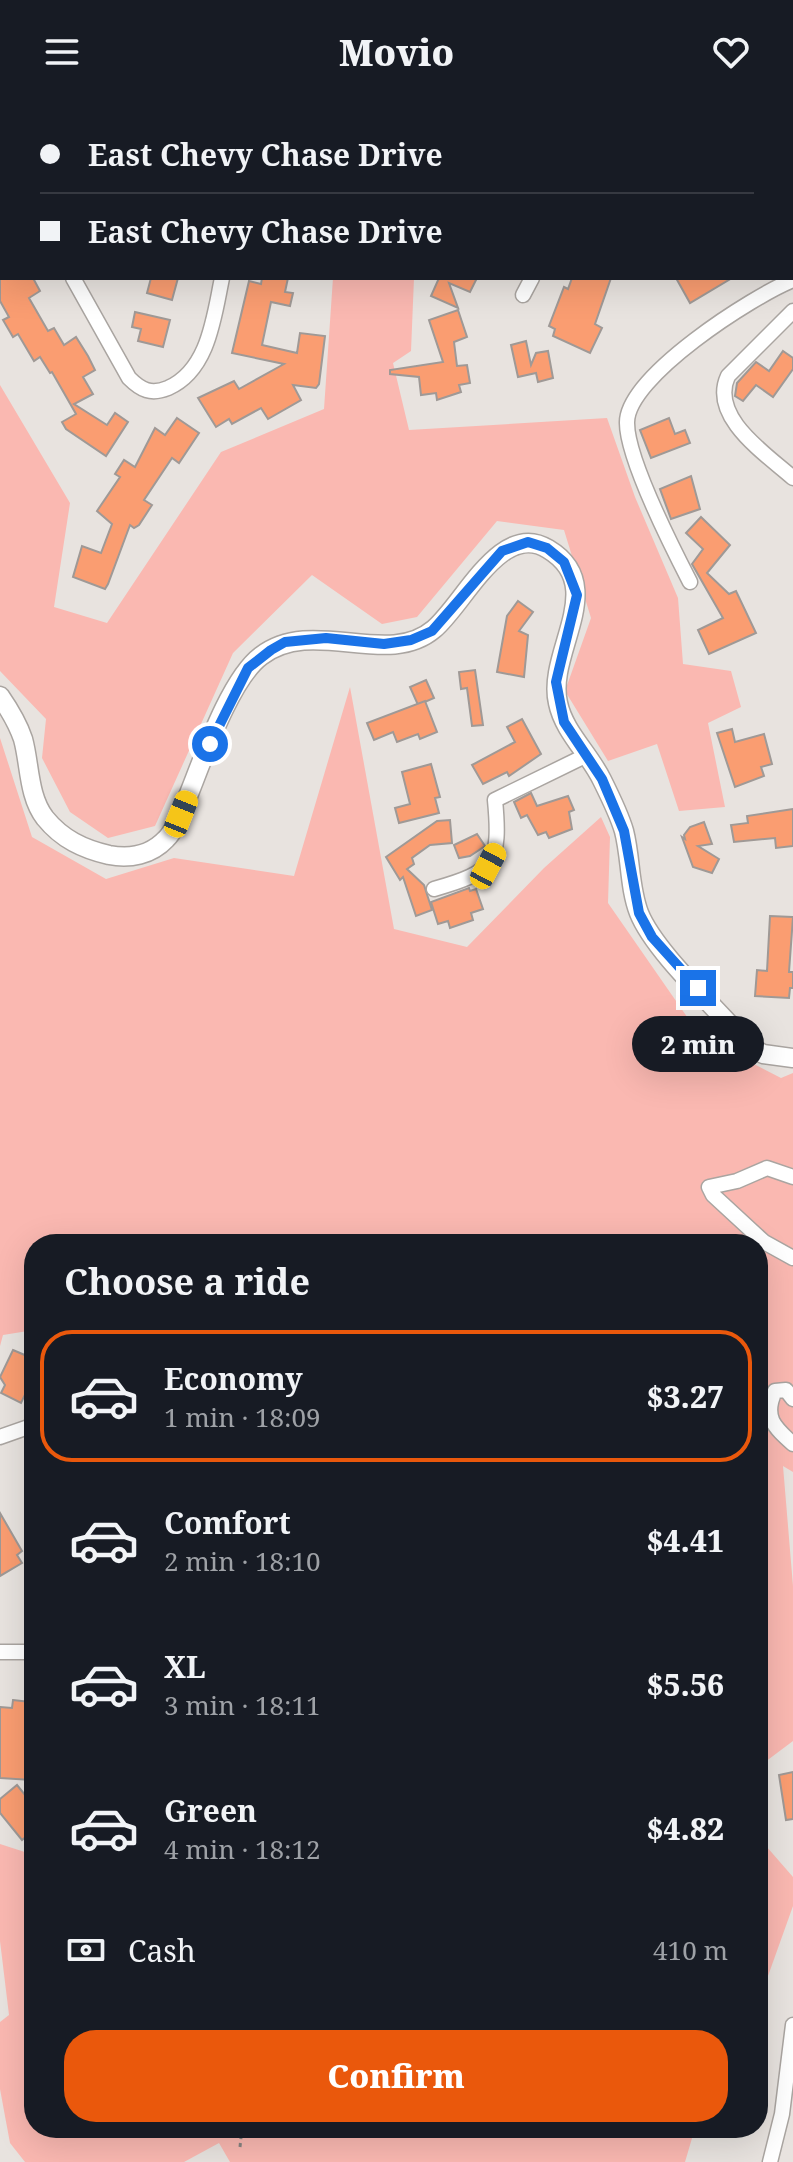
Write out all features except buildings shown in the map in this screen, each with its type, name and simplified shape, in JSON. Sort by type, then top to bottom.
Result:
[{"type":"main road","points":[[0,696],[22,736],[41,814],[54,829],[92,852],[137,856],[153,850],[173,831],[220,720],[248,668],[259,657],[285,642],[326,638],[384,644],[411,640],[432,631],[502,551],[528,542],[547,548],[564,562],[577,595],[556,682],[557,700],[564,722],[587,755],[624,831],[633,893],[652,937],[749,1046],[771,1056],[793,1058]]},
{"type":"street","points":[[74,280],[129,378],[142,390],[159,392],[176,384],[194,368],[210,334],[222,280]]},
{"type":"street","points":[[523,295],[531,280]]},
{"type":"street","points":[[690,582],[667,537],[626,422],[635,398],[677,352],[760,295],[793,281]]},
{"type":"street","points":[[793,311],[728,376],[723,387],[724,404],[736,424],[793,478]]},
{"type":"street","points":[[434,889],[473,878],[488,866],[499,839],[495,800],[587,755]]},
{"type":"street","points":[[755,1234],[713,1195],[709,1187],[737,1181],[767,1168],[793,1177]]},
{"type":"street","points":[[768,1244],[793,1258]]},
{"type":"street","points":[[793,1399],[786,1390],[775,1391],[768,1413],[773,1426],[793,1444]]},
{"type":"street","points":[[0,1437],[24,1429]]},
{"type":"street","points":[[0,1652],[24,1652]]},
{"type":"street","points":[[770,2162],[782,2114],[793,2025]]},
{"type":"path","points":[[240,2147],[241,2138]]},
{"type":"shaded area","points":[[333,280],[414,280],[411,351],[393,363],[409,430],[607,418],[635,497],[678,598],[683,664],[731,671],[741,707],[708,723],[725,807],[679,811],[657,744],[608,761],[565,691],[591,618],[564,530],[497,521],[417,617],[382,624],[312,575],[233,653],[155,826],[108,838],[70,812],[42,758],[46,719],[0,671],[0,385],[70,503],[54,607],[107,623],[221,452],[324,409]]},
{"type":"shaded area","points":[[350,687],[394,929],[467,947],[544,868],[601,817],[610,837],[608,903],[701,1037],[781,1078],[793,1073],[793,1472],[783,1466],[793,1586],[793,1741],[768,1760],[768,1234],[24,1234],[24,1332],[3,1335],[0,1346],[0,738],[32,837],[106,879],[174,858],[294,876]]},
{"type":"shaded area","points":[[0,1844],[24,1852],[24,2138],[692,2138],[685,2162],[230,2162],[219,2143],[184,2162],[25,2162],[10,2143],[0,2089],[0,2022],[9,2015],[0,1941]]},
{"type":"shaded area","points":[[768,1848],[793,1877],[793,1906],[768,1976]]},
{"type":"route","points":[[210,744],[248,668],[271,650],[285,642],[326,638],[384,644],[411,640],[432,631],[502,551],[528,542],[547,548],[564,562],[577,595],[574,619],[556,682],[557,700],[564,722],[602,779],[624,831],[639,913],[652,937],[698,988]]}]
